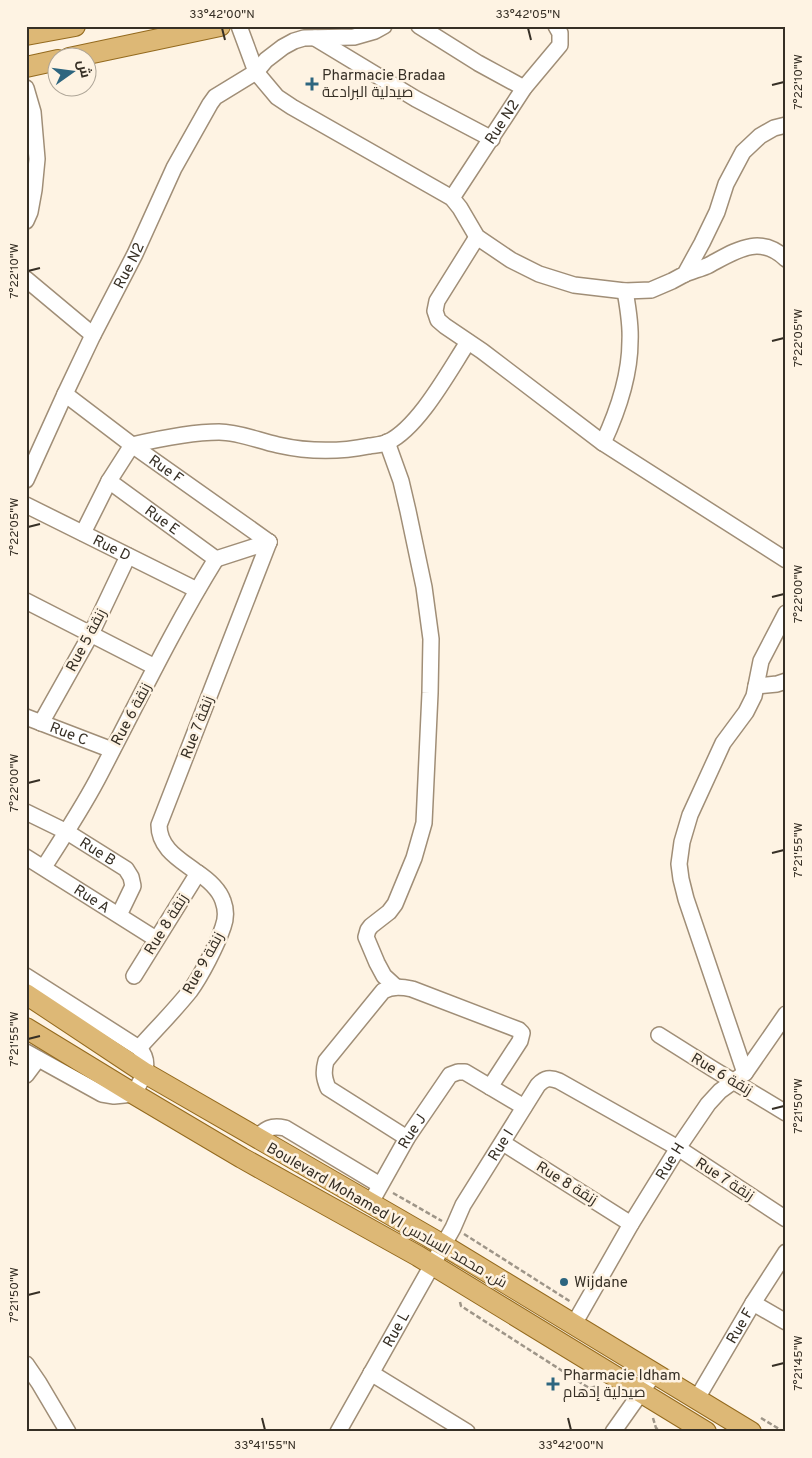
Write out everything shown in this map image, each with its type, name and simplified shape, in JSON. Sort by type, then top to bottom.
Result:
[{"type":"main road","points":[[26,35],[75,26]]},
{"type":"main road","points":[[98,52],[220,26]]},
{"type":"main road","points":[[26,67],[48,62]]},
{"type":"main road","name":"Boulevard Mohamed VI ش. محمد السادس","points":[[26,994],[144,1073],[443,1245],[744,1430]]},
{"type":"main road","name":"Boulevard Mohamed VI ش. محمد السادس","points":[[26,1028],[242,1158],[418,1256],[706,1432]]},
{"type":"street","points":[[239,26],[256,72],[277,96],[292,107],[452,198],[478,237],[511,260],[540,274],[574,285],[625,291],[650,290],[706,266],[731,252],[755,246],[766,246],[774,249],[786,259]]},
{"type":"street","name":"Rue N2","points":[[26,480],[65,394],[135,254],[174,168],[215,97],[256,72],[266,60],[283,47],[304,38],[354,37],[375,31],[384,26]]},
{"type":"street","points":[[419,26],[478,63],[524,88]]},
{"type":"street","name":"Rue N2","points":[[452,198],[524,88],[560,45],[560,33],[556,26]]},
{"type":"street","points":[[315,38],[416,99],[492,138]]},
{"type":"street","points":[[26,88],[33,112],[37,159],[34,190],[30,212],[26,221]]},
{"type":"street","points":[[684,274],[717,212],[726,184],[743,152],[760,136],[774,128],[786,125]]},
{"type":"street","points":[[478,237],[437,301],[435,311],[438,320],[603,443],[786,560]]},
{"type":"street","points":[[26,279],[93,336]]},
{"type":"street","points":[[603,443],[619,406],[630,343],[630,317],[625,291]]},
{"type":"street","points":[[83,533],[109,481],[132,445],[193,434],[220,432],[282,446],[318,451],[348,450],[387,442],[412,423],[427,405],[468,342]]},
{"type":"street","name":"Rue F","points":[[65,394],[132,445],[269,542]]},
{"type":"street","points":[[387,442],[401,482],[408,511],[424,587],[430,639],[430,693],[424,823],[414,858],[395,904],[390,912],[371,926],[366,937],[384,976],[396,987]]},
{"type":"street","name":"Rue E","points":[[109,481],[216,559]]},
{"type":"street","name":"Rue D","points":[[26,505],[197,590]]},
{"type":"street","points":[[216,559],[269,542]]},
{"type":"street","name":"Rue 7 زنقة","points":[[219,892],[198,872],[176,858],[165,846],[159,833],[159,825],[269,542]]},
{"type":"street","name":"Rue 5 زنقة","points":[[41,723],[91,634],[128,556]]},
{"type":"street","name":"Rue 6 زنقة","points":[[44,868],[97,780],[155,667],[216,559]]},
{"type":"street","points":[[26,601],[155,667]]},
{"type":"street","points":[[739,1077],[686,898],[679,864],[682,842],[690,815],[723,743],[746,712],[754,696],[761,661],[786,613]]},
{"type":"street","points":[[756,686],[786,681]]},
{"type":"street","name":"Rue C","points":[[26,717],[112,750]]},
{"type":"street","name":"Rue B","points":[[26,812],[67,832],[126,869],[131,877],[133,886],[119,915]]},
{"type":"street","name":"Rue A","points":[[26,857],[156,939]]},
{"type":"street","name":"Rue 8 زنقة","points":[[134,976],[198,872]]},
{"type":"street","name":"Rue 9 زنقة","points":[[139,1048],[175,1010],[191,989],[213,950],[224,926],[226,911],[224,901],[219,892]]},
{"type":"street","points":[[26,976],[139,1048],[146,1060],[144,1073],[134,1094],[114,1096],[102,1094],[32,1055],[26,1075]]},
{"type":"street","points":[[407,1138],[328,1088],[324,1078],[323,1069],[326,1061],[375,1000],[389,988],[412,989],[520,1030],[522,1033],[520,1041],[490,1087],[524,1107]]},
{"type":"street","name":"Rue H","points":[[574,1324],[631,1224],[708,1104],[720,1091],[739,1077],[786,1014]]},
{"type":"street","name":"Rue 6 زنقة","points":[[659,1035],[739,1077],[786,1113]]},
{"type":"street","name":"Rue J","points":[[370,1204],[407,1138],[445,1080],[454,1073],[464,1072],[490,1087]]},
{"type":"street","name":"Rue I","points":[[453,1228],[462,1205],[542,1081],[552,1078],[559,1080]]},
{"type":"street","name":"Rue 7 زنقة","points":[[559,1080],[678,1148],[786,1219]]},
{"type":"street","points":[[256,1138],[266,1129],[285,1128],[380,1185]]},
{"type":"street","name":"Rue 8 زنقة","points":[[503,1143],[631,1224]]},
{"type":"street","name":"Rue L","points":[[338,1432],[453,1228]]},
{"type":"street","name":"Rue F","points":[[696,1400],[786,1252]]},
{"type":"street","points":[[754,1303],[786,1322]]},
{"type":"street","points":[[26,1364],[68,1432]]},
{"type":"street","points":[[371,1373],[447,1427],[466,1432]]},
{"type":"street","points":[[613,1432],[654,1374]]},
{"type":"place","name":"Pharmacie Bradaa صيدلية البرادعة","points":[[312,84]]},
{"type":"place","name":"Wijdane","points":[[564,1282]]},
{"type":"place","name":"Pharmacie Idham صيدلية إدهام","points":[[553,1384]]}]
